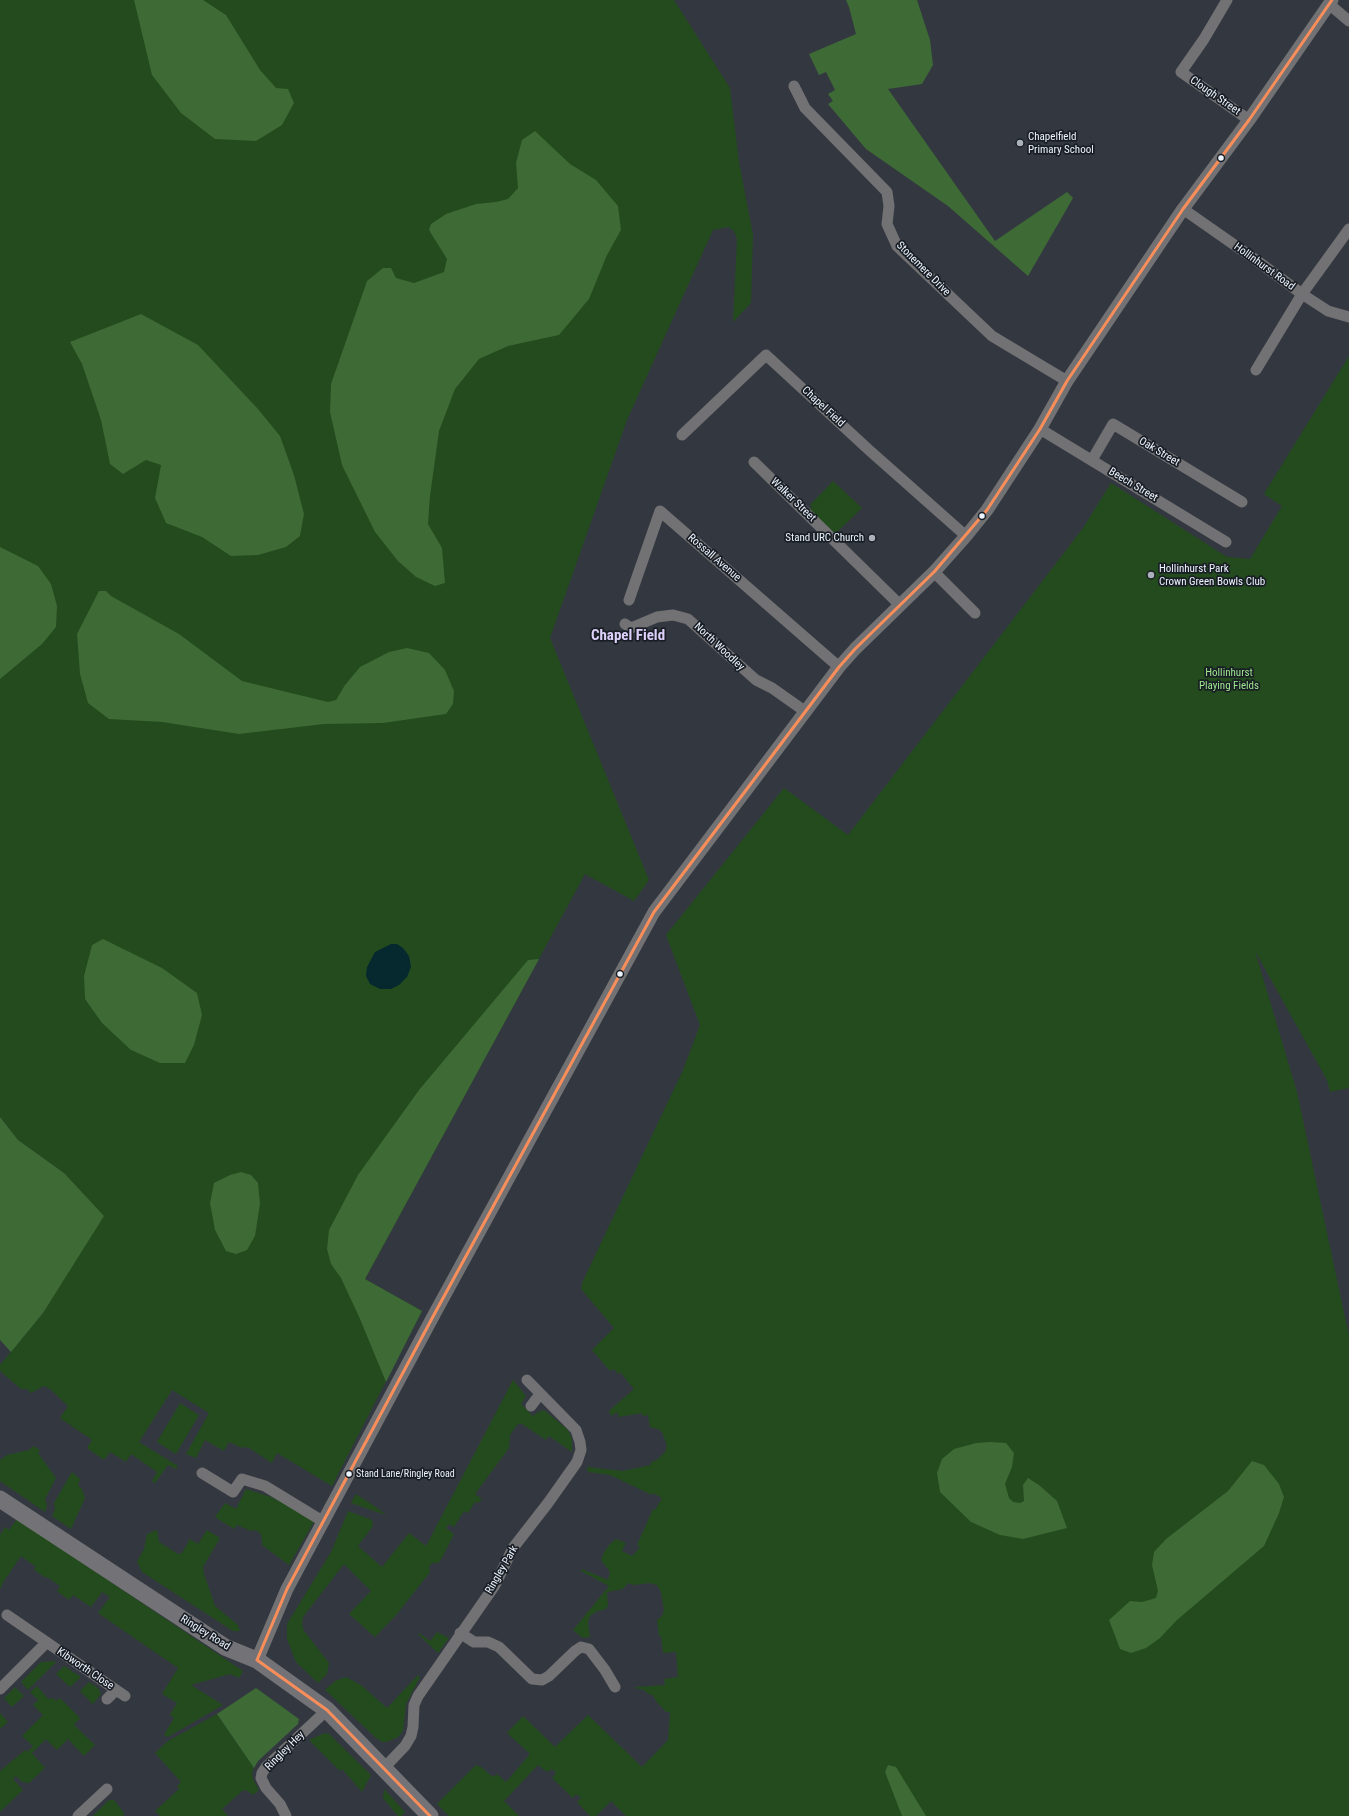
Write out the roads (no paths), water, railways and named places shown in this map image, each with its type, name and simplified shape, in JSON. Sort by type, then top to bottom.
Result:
[{"type":"main road","name":"Ringley Road","points":[[0,1499],[225,1647],[257,1660],[327,1710],[430,1816]]},
{"type":"street","name":"Clough Street","points":[[1227,0],[1204,39],[1181,72],[1249,120]]},
{"type":"street","points":[[257,1660],[287,1589],[436,1311],[654,912],[839,667],[934,572],[966,536],[1012,474],[1067,381],[1182,209],[1249,120],[1330,2],[1349,21]]},
{"type":"street","name":"Stonemere Drive","points":[[794,86],[805,108],[887,192],[889,206],[887,224],[897,246],[992,336],[1067,381]]},
{"type":"street","name":"Hollinhurst Road","points":[[1182,209],[1328,311],[1349,317]]},
{"type":"street","points":[[1256,370],[1302,294],[1349,229]]},
{"type":"street","name":"Chapel Field","points":[[682,435],[766,355],[868,450],[966,536]]},
{"type":"street","name":"Oak Street","points":[[1092,460],[1113,424],[1242,502]]},
{"type":"street","name":"Beech Street","points":[[1040,429],[1226,542]]},
{"type":"street","name":"Walker Street","points":[[754,462],[900,605]]},
{"type":"street","name":"Rossall Avenue","points":[[629,600],[660,511],[839,667]]},
{"type":"street","points":[[934,572],[975,613]]},
{"type":"street","name":"North Woodley","points":[[625,624],[631,628],[657,617],[673,615],[688,619],[756,680],[772,688],[806,712]]},
{"type":"street","name":"Ringley Park","points":[[383,1769],[405,1746],[411,1736],[414,1705],[418,1696],[460,1633],[495,1585],[513,1548],[548,1503],[577,1462],[580,1442],[576,1430],[527,1380]]},
{"type":"street","points":[[530,1406],[540,1394]]},
{"type":"street","points":[[202,1473],[234,1492],[242,1479],[265,1486],[324,1522]]},
{"type":"street","name":"Kibworth Close","points":[[7,1615],[120,1693],[107,1699]]},
{"type":"street","points":[[460,1633],[474,1642],[488,1642],[499,1647],[532,1679],[542,1680],[550,1676],[575,1651],[581,1647],[589,1649],[605,1670],[615,1687]]},
{"type":"street","name":"Kibworth Close","points":[[0,1689],[46,1643]]},
{"type":"street","name":"Ringley Hey","points":[[286,1816],[280,1804],[266,1788],[261,1778],[262,1773],[266,1766],[327,1710]]},
{"type":"street","points":[[78,1816],[107,1789]]},
{"type":"water","points":[[391,944],[397,944],[403,948],[409,956],[411,967],[407,977],[399,985],[391,989],[380,989],[370,984],[366,976],[367,967],[375,952]]},
{"type":"place","name":"Chapelfield Primary School","points":[[1020,143]]},
{"type":"place","name":"Stand URC Church","points":[[872,538]]},
{"type":"place","name":"Hollinhurst Park Crown Green Bowls Club","points":[[1151,575]]},
{"type":"place","name":"Stand Lane/Ringley Road","points":[[349,1474]]},
{"type":"district","name":"Chapel Field","points":[[628,636]]},
{"type":"park label","name":"Hollinhurst Playing Fields","points":[[1229,679]]}]
